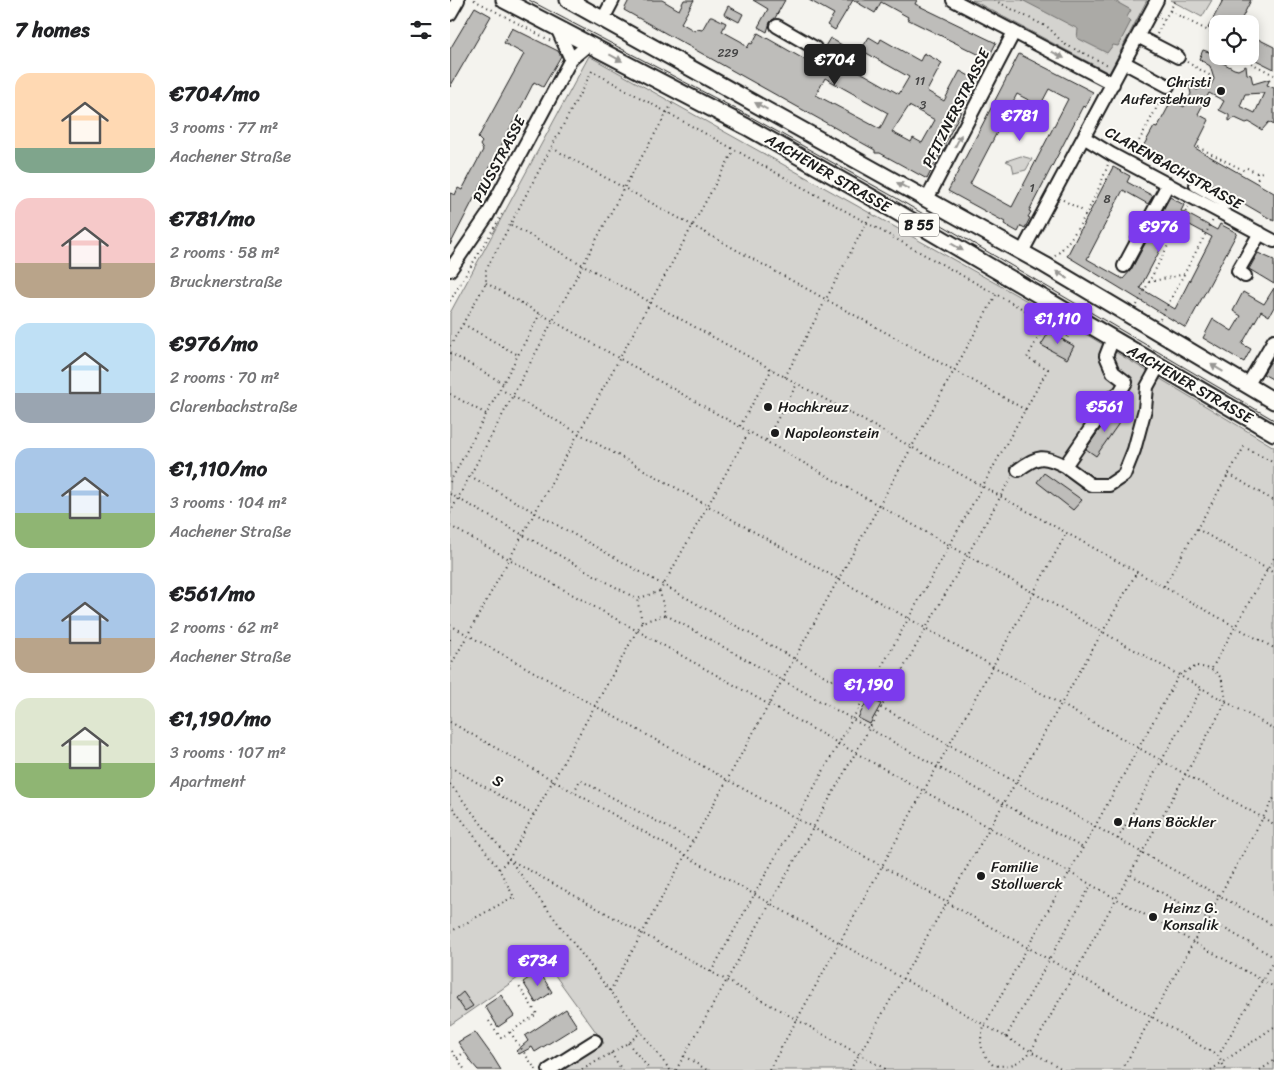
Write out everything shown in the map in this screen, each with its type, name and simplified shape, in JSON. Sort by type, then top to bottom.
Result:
[{"type":"main road","name":"AACHENER STRASSE","points":[[504,0],[747,127],[878,201],[1274,433]]},
{"type":"main road","name":"AACHENER STRASSE","points":[[568,0],[1045,265],[1274,401]]},
{"type":"street","points":[[450,14],[458,0]]},
{"type":"street","points":[[603,19],[613,0]]},
{"type":"street","points":[[953,0],[1112,84]]},
{"type":"street","points":[[1022,252],[1085,138],[1157,0]]},
{"type":"street","points":[[776,26],[815,48]]},
{"type":"street","points":[[558,28],[571,59]]},
{"type":"street","name":"PFITZNERSTRASSE","points":[[927,199],[1014,32]]},
{"type":"street","points":[[1139,36],[1178,57]]},
{"type":"street","name":"PIUSSTRASSE","points":[[450,270],[487,216],[571,59],[589,44]]},
{"type":"street","points":[[1122,67],[1168,86]]},
{"type":"street","name":"CLARENBACHSTRASSE","points":[[1085,138],[1111,154],[1274,241]]},
{"type":"street","points":[[1124,266],[1168,184]]},
{"type":"street","points":[[1196,185],[1228,203]]},
{"type":"street","points":[[1245,276],[1238,271],[1260,233]]},
{"type":"street","points":[[1065,466],[1110,399],[1120,392],[1126,382],[1113,372],[1106,356],[1113,338]]},
{"type":"street","points":[[1247,386],[1274,340]]},
{"type":"street","points":[[1018,470],[1032,460],[1048,457],[1065,466],[1091,485],[1109,485],[1124,475],[1134,450],[1146,409],[1147,387],[1159,365]]},
{"type":"street","points":[[549,1070],[595,1041]]},
{"type":"path","points":[[994,0],[1049,28],[1064,44],[1122,67]]},
{"type":"path","points":[[1152,44],[1176,0]]},
{"type":"path","points":[[1170,11],[1209,31]]},
{"type":"path","points":[[1151,13],[1164,20]]},
{"type":"path","points":[[1255,65],[1274,75]]},
{"type":"path","points":[[1193,66],[1211,76]]},
{"type":"path","points":[[450,346],[486,283],[486,270],[592,71],[1069,334]]},
{"type":"path","points":[[1127,162],[1168,86]]},
{"type":"path","points":[[450,513],[514,396],[552,321],[667,112]]},
{"type":"path","points":[[1198,147],[1245,172]]},
{"type":"path","points":[[552,148],[1026,410]]},
{"type":"path","points":[[450,667],[734,150]]},
{"type":"path","points":[[1045,265],[1061,251],[1085,212],[1103,178],[1111,154]]},
{"type":"path","points":[[1247,168],[1257,174],[1264,172]]},
{"type":"path","points":[[1257,174],[1258,181]]},
{"type":"path","points":[[1054,195],[1085,212]]},
{"type":"path","points":[[1130,316],[1193,198]]},
{"type":"path","points":[[785,377],[878,201]]},
{"type":"path","points":[[1153,330],[1186,274],[1218,211]]},
{"type":"path","points":[[511,225],[1274,648]]},
{"type":"path","points":[[1149,282],[1186,274]]},
{"type":"path","points":[[486,283],[1274,728]]},
{"type":"path","points":[[610,991],[996,295]]},
{"type":"path","points":[[450,482],[540,314]]},
{"type":"path","points":[[1064,340],[1077,317]]},
{"type":"path","points":[[711,972],[1048,369],[1027,358],[1046,323]]},
{"type":"path","points":[[463,324],[518,355]]},
{"type":"path","points":[[450,352],[503,382]]},
{"type":"path","points":[[740,426],[772,369]]},
{"type":"path","points":[[766,440],[798,384]]},
{"type":"path","points":[[500,389],[1274,824]]},
{"type":"path","points":[[450,394],[486,414]]},
{"type":"path","points":[[665,615],[660,591],[662,585],[750,432]]},
{"type":"path","points":[[1163,587],[1244,447],[1274,463]]},
{"type":"path","points":[[676,1070],[1000,496],[1014,472],[1018,470]]},
{"type":"path","points":[[1228,474],[1274,501]]},
{"type":"path","points":[[470,476],[864,698]]},
{"type":"path","points":[[450,494],[637,599],[642,622],[554,781],[509,859],[499,870]]},
{"type":"path","points":[[450,526],[1274,987]]},
{"type":"path","points":[[1197,529],[1274,573]]},
{"type":"path","points":[[769,1070],[1066,533]]},
{"type":"path","points":[[1212,668],[1274,558]]},
{"type":"path","points":[[850,1070],[1137,572]]},
{"type":"path","points":[[637,599],[660,591]]},
{"type":"path","points":[[642,622],[665,615],[1083,848]]},
{"type":"path","points":[[450,625],[1152,1017],[1218,1056],[1226,1070]]},
{"type":"path","points":[[1197,666],[1212,668],[1223,680],[1226,702],[1032,1051],[1016,1064],[1003,1067],[993,1065],[981,1048],[980,1035],[985,1024],[1179,675],[1197,666]]},
{"type":"path","points":[[1118,838],[1202,688]]},
{"type":"path","points":[[881,707],[1274,926]]},
{"type":"path","points":[[450,722],[1064,1070]]},
{"type":"path","name":"S","points":[[450,767],[534,815]]},
{"type":"path","points":[[574,792],[580,780],[693,841]]},
{"type":"path","points":[[450,784],[670,1070]]},
{"type":"path","points":[[1122,1070],[1274,798]]},
{"type":"path","points":[[450,804],[499,870],[516,901]]},
{"type":"path","points":[[509,859],[887,1070]]},
{"type":"path","points":[[1130,875],[1274,959],[1218,1056]]},
{"type":"path","points":[[1006,1037],[1091,885]]},
{"type":"path","points":[[450,932],[514,896]]},
{"type":"path","points":[[489,1021],[501,1038],[537,1014],[518,986]]},
{"type":"path","points":[[1212,1070],[1274,1027]]},
{"type":"path","points":[[510,1032],[536,1070]]},
{"type":"path","points":[[582,1070],[628,1043],[641,1032]]},
{"type":"path","points":[[628,1043],[650,1070]]},
{"type":"path","points":[[452,1051],[465,1070]]},
{"type":"path","points":[[611,1053],[622,1070]]},
{"type":"path","points":[[457,1058],[462,1054]]},
{"type":"path","points":[[684,1056],[707,1070]]},
{"type":"path","points":[[1260,1070],[1274,1061]]},
{"type":"path","points":[[990,1070],[993,1065]]},
{"type":"shaded area","points":[[972,0],[1147,0],[1109,73]]},
{"type":"shaded area","points":[[1022,0],[1113,0],[1131,10],[1127,17],[1131,21],[1118,46],[1113,45],[1107,53],[1077,38],[1078,29]]},
{"type":"shaded area","points":[[1170,0],[1212,0],[1202,17]]},
{"type":"shaded area","points":[[589,56],[1072,326],[1274,447],[1274,1070],[561,1070],[604,1043],[544,960],[450,1025],[450,313]]},
{"type":"shaded area","points":[[1021,156],[1032,159],[1026,170],[1014,173],[1012,164],[1006,161]]},
{"type":"building","points":[[629,0],[662,0],[679,10],[684,0],[694,0],[681,23],[695,31],[697,29],[702,30],[710,16],[712,16],[726,23],[722,31],[742,42],[747,48],[750,43],[752,44],[758,33],[814,65],[830,38],[842,45],[829,66],[843,74],[848,65],[899,94],[909,77],[861,50],[869,37],[879,43],[881,39],[920,61],[924,53],[942,63],[927,91],[944,101],[960,71],[977,80],[927,179],[880,153],[875,153],[875,150],[624,10]],"holes":[[[825,78],[888,113],[880,129],[816,95]],[[909,106],[935,120],[922,143],[913,138],[911,142],[892,132]]]},
{"type":"building","points":[[753,0],[785,0],[775,18],[770,22],[767,32],[758,27],[768,9]]},
{"type":"building","points":[[809,0],[853,0],[835,30],[827,25],[834,14]]},
{"type":"building","points":[[853,0],[917,0],[915,4],[996,43],[988,59],[907,19],[908,17],[881,2],[875,13]]},
{"type":"building","points":[[1223,0],[1251,0],[1244,15],[1215,15]]},
{"type":"building","points":[[728,6],[743,14],[739,22],[724,14]]},
{"type":"building","points":[[475,7],[491,16],[450,87],[450,49]]},
{"type":"building","points":[[512,28],[558,51],[561,56],[543,87],[534,82],[450,245],[450,193],[455,195],[458,188],[462,190],[483,150],[480,145],[482,142],[478,138],[524,54],[504,43]]},
{"type":"building","points":[[1259,40],[1274,47],[1274,69],[1259,62]]},
{"type":"building","points":[[1203,50],[1209,52],[1209,65],[1227,65],[1238,70],[1246,66],[1247,74],[1251,75],[1253,84],[1270,79],[1267,85],[1274,88],[1274,125],[1269,122],[1262,130],[1249,122],[1246,123],[1235,118],[1229,121],[1229,115],[1219,110],[1224,101],[1209,93],[1198,114],[1209,120],[1195,148],[1274,193],[1274,221],[1200,178],[1193,178],[1141,150],[1154,127],[1157,128],[1172,100],[1184,107],[1191,94],[1189,85],[1197,90],[1204,87],[1209,89],[1214,79],[1210,66],[1199,59]],"holes":[[[1264,93],[1255,113],[1240,106],[1245,94]]]},
{"type":"building","points":[[1019,54],[1093,92],[1085,108],[1083,106],[1029,211],[1031,212],[1028,217],[1030,218],[1025,228],[1021,226],[1018,232],[1004,224],[1005,222],[948,191]],"holes":[[[1049,89],[1068,99],[1012,207],[970,184],[1017,94],[1040,106]]]},
{"type":"building","points":[[1113,167],[1130,176],[1127,182],[1153,196],[1148,204],[1123,190],[1087,259],[1123,279],[1131,270],[1170,197],[1184,205],[1181,211],[1217,230],[1220,224],[1237,233],[1186,328],[1067,256]],"holes":[[[1177,218],[1212,237],[1175,309],[1140,288]]]},
{"type":"building","points":[[1258,253],[1274,260],[1274,284],[1249,269]]},
{"type":"building","points":[[1274,288],[1274,307],[1269,316],[1261,311],[1242,344],[1251,349],[1244,362],[1203,338],[1213,319],[1232,331],[1241,316],[1233,311],[1243,292],[1264,304]]},
{"type":"building","points":[[1049,332],[1074,346],[1067,359],[1041,345]]},
{"type":"building","points":[[1274,356],[1274,380],[1263,374]]},
{"type":"building","points":[[1114,409],[1124,416],[1096,456],[1086,449]]},
{"type":"building","points":[[1044,473],[1082,500],[1073,510],[1037,482]]},
{"type":"building","points":[[869,697],[881,704],[870,724],[858,718]]},
{"type":"building","points":[[539,971],[552,992],[536,1003],[523,982]]},
{"type":"building","points":[[463,992],[473,1006],[465,1011],[456,998]]},
{"type":"building","points":[[501,995],[514,1016],[498,1027],[485,1006]]},
{"type":"building","points":[[566,1009],[577,1026],[535,1052],[532,1047],[519,1054],[516,1051],[528,1041],[525,1036]]},
{"type":"building","points":[[475,1032],[501,1070],[478,1070],[472,1063],[458,1042]]},
{"type":"tram line","points":[[529,0],[751,117],[896,198],[1274,420]]},
{"type":"place","name":"Christi Auferstehung","points":[[1221,91]]},
{"type":"place","name":"Hochkreuz","points":[[768,407]]},
{"type":"place","name":"Napoleonstein","points":[[775,433]]},
{"type":"place","name":"Hans Böckler","points":[[1118,822]]},
{"type":"place","name":"Familie Stollwerck","points":[[981,876]]},
{"type":"place","name":"Heinz G. Konsalik","points":[[1153,917]]}]
